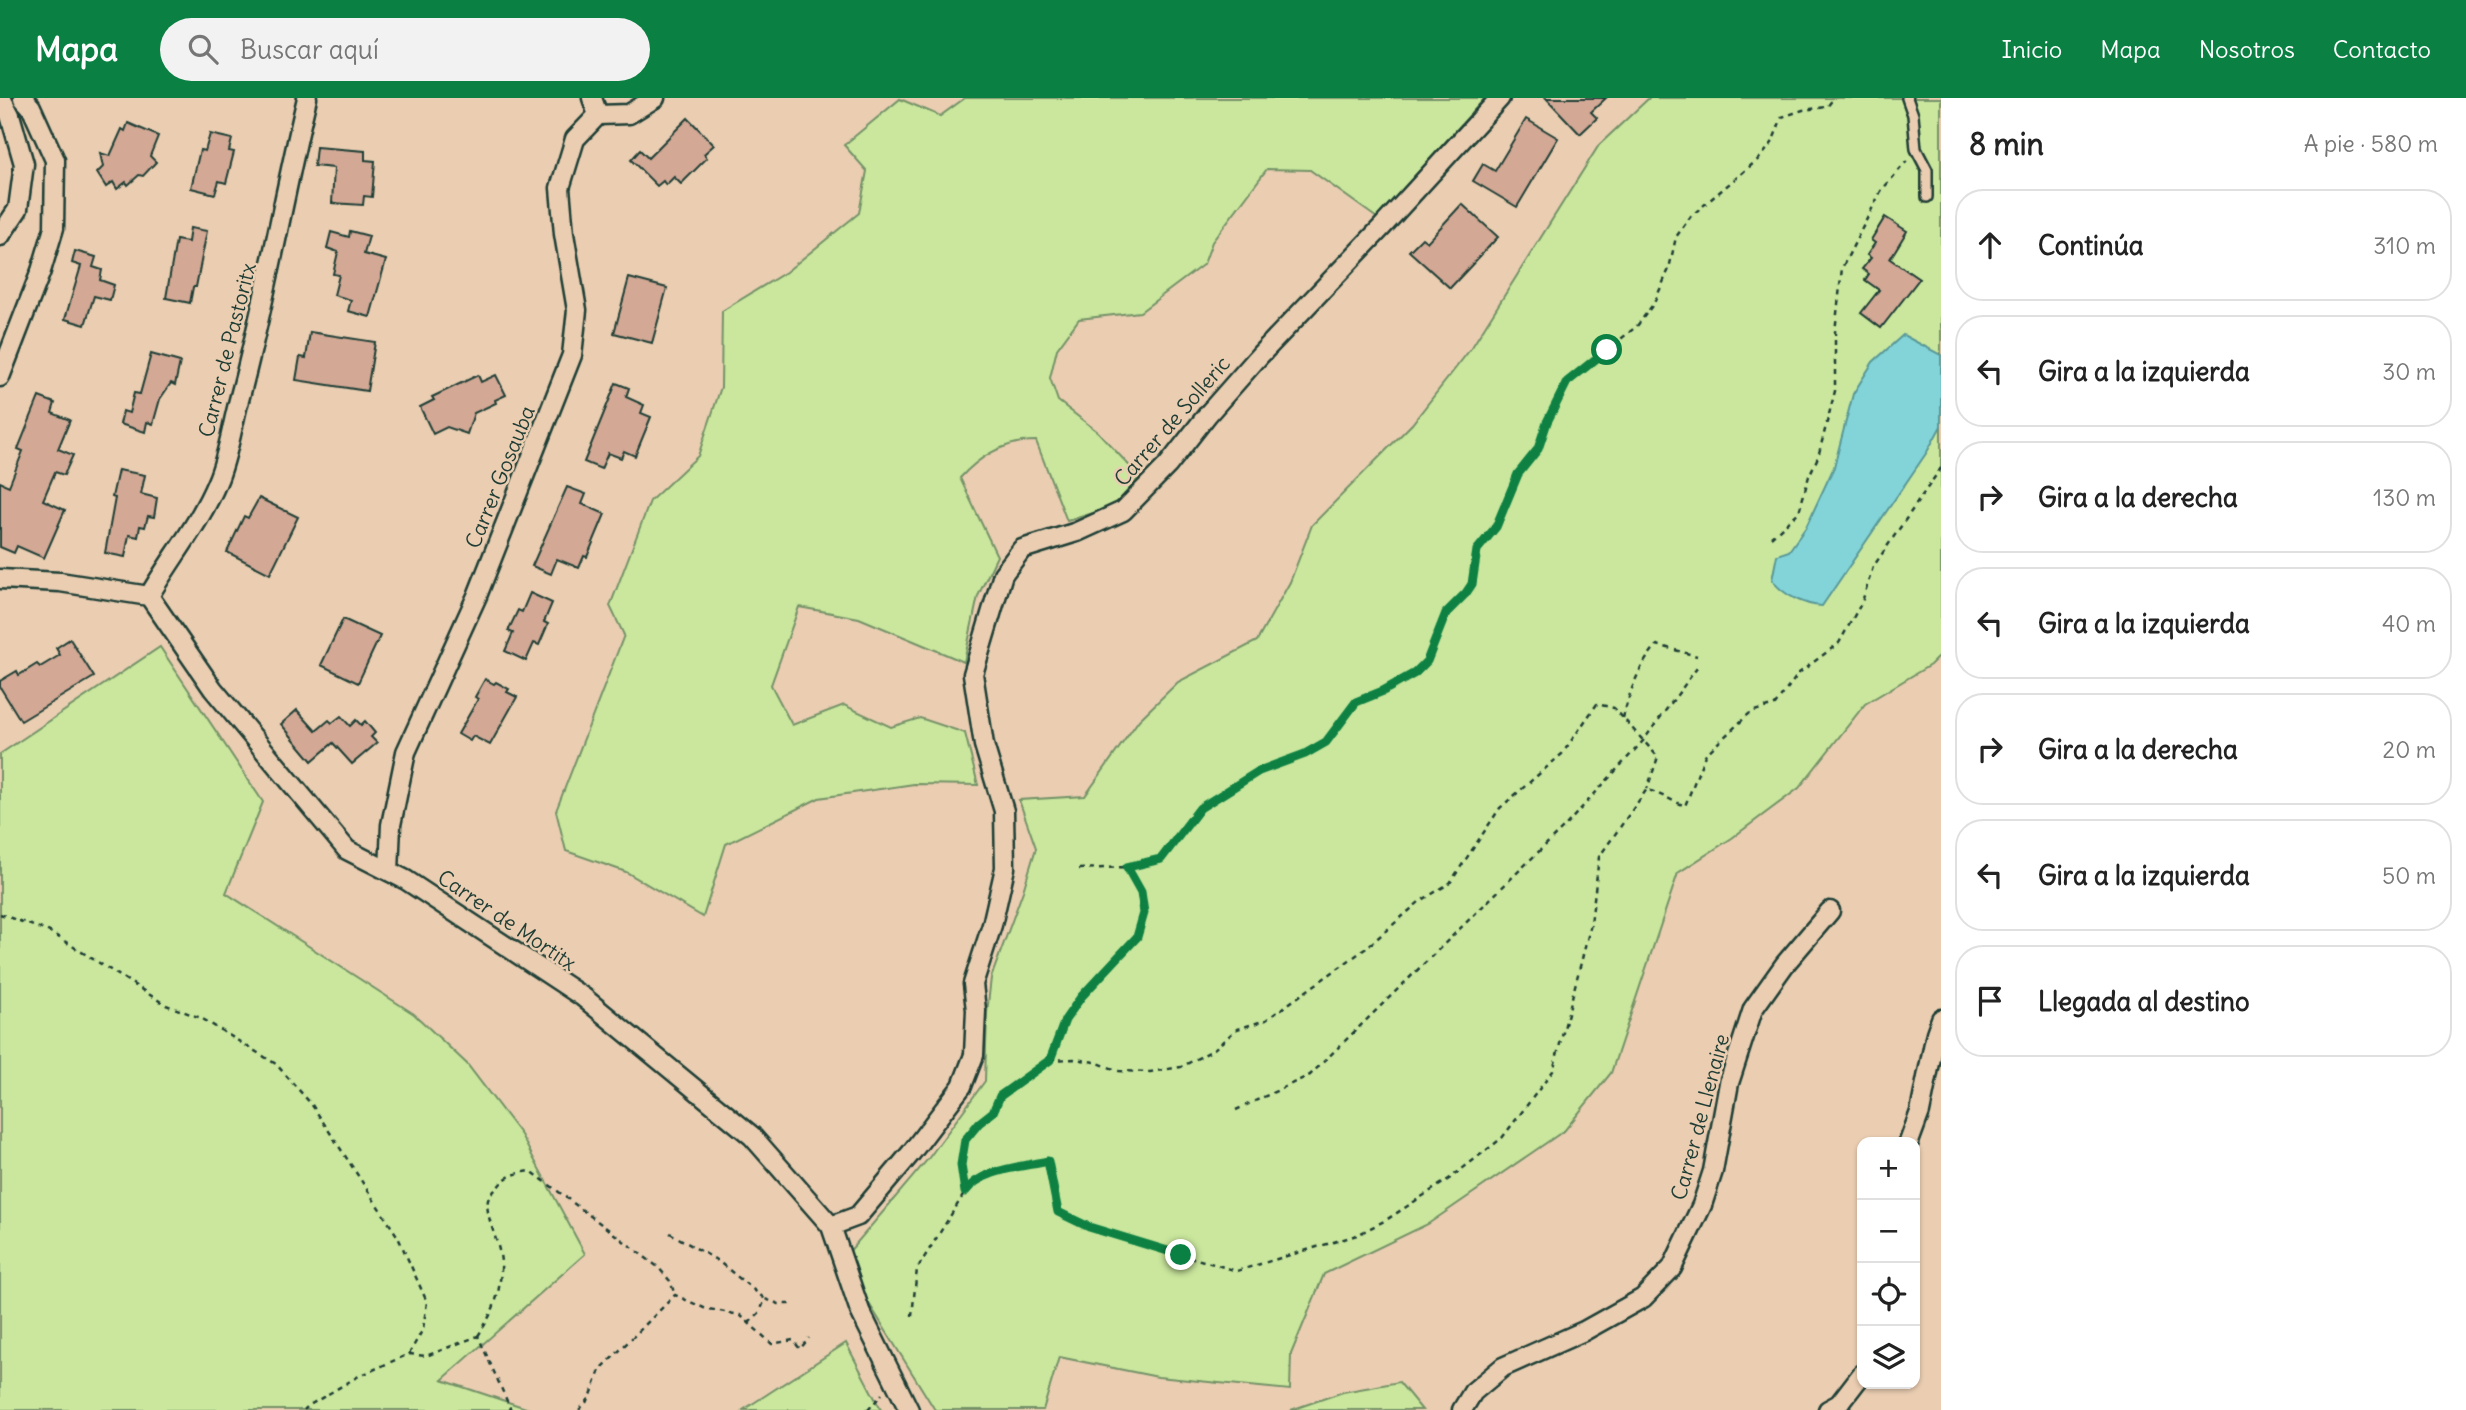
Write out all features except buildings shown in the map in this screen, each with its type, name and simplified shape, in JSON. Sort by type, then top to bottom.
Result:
[{"type":"street","points":[[0,236],[18,209],[24,164],[10,115],[1,98]]},
{"type":"street","points":[[0,376],[41,271],[54,228],[55,160],[31,107],[23,98]]},
{"type":"street","name":"Carrer de Pastoritx","points":[[149,596],[199,519],[218,480],[259,322],[307,98]]},
{"type":"street","points":[[595,107],[629,114],[655,98]]},
{"type":"street","name":"Carrer de Solleric","points":[[831,1226],[858,1216],[911,1153],[962,1086],[974,1055],[976,1010],[973,984],[992,925],[1005,868],[1004,811],[984,745],[973,674],[1003,574],[1022,549],[1077,532],[1123,511],[1168,465],[1260,355],[1382,228],[1500,98]]},
{"type":"street","name":"Carrer Gosauba","points":[[389,871],[391,825],[406,752],[477,596],[572,355],[577,310],[564,234],[560,188],[575,139],[595,107]]},
{"type":"street","points":[[0,579],[60,582],[149,596]]},
{"type":"street","name":"Carrer de Mortitx","points":[[149,596],[213,689],[347,850],[406,880],[583,997],[752,1136],[831,1226],[860,1311],[909,1410]]},
{"type":"street","name":"Carrer de Llenaire","points":[[1462,1410],[1473,1392],[1503,1367],[1584,1331],[1643,1298],[1672,1268],[1702,1205],[1713,1171],[1729,1083],[1753,1009],[1785,964],[1830,911]]},
{"type":"street","points":[[1911,1137],[1920,1112],[1941,1019]]},
{"type":"street","points":[[1828,1410],[1839,1404],[1857,1381]]},
{"type":"lane","points":[[1906,98],[1913,115],[1916,149],[1927,170],[1927,197]]},
{"type":"path","points":[[1079,869],[1127,867],[1161,859],[1200,808],[1259,771],[1305,754],[1326,742],[1356,702],[1415,673],[1427,661],[1446,613],[1472,584],[1477,550],[1496,527],[1518,474],[1538,449],[1547,422],[1567,382],[1637,326],[1654,303],[1669,269],[1676,237],[1691,216],[1760,157],[1772,143],[1782,117],[1803,110],[1827,107],[1834,98]]},
{"type":"path","points":[[1771,537],[1799,512],[1828,418],[1835,391],[1835,332],[1842,268],[1881,191],[1916,149]]},
{"type":"path","points":[[1647,789],[1685,806],[1705,755],[1751,712],[1775,705],[1799,673],[1839,643],[1862,602],[1873,567],[1941,468]]},
{"type":"path","points":[[1623,718],[1629,694],[1646,657],[1657,645],[1698,656]]},
{"type":"path","points":[[1236,1110],[1310,1075],[1565,826],[1643,741],[1698,668]]},
{"type":"path","points":[[912,1316],[917,1269],[971,1183],[999,1171],[1048,1161],[1058,1212],[1089,1227],[1237,1271],[1357,1235],[1449,1179],[1502,1138],[1553,1071],[1591,924],[1599,857],[1647,789],[1658,757],[1614,708],[1597,704],[1562,754],[1500,808],[1450,883],[1419,902],[1364,949],[1266,1020],[1237,1029],[1213,1050],[1181,1067],[1150,1072],[1119,1071],[1095,1062],[1050,1060],[1000,1096],[993,1112],[979,1123],[965,1140],[961,1165],[965,1192]]},
{"type":"path","points":[[1050,1060],[1065,1020],[1081,997],[1137,937],[1144,913],[1141,892],[1127,867]]},
{"type":"path","points":[[0,914],[50,932],[166,1005],[201,1018],[276,1065],[312,1105],[398,1237],[427,1302],[423,1329],[409,1354]]},
{"type":"path","points":[[304,1410],[358,1377],[409,1354],[426,1356],[478,1336],[495,1308],[502,1269],[500,1246],[489,1218],[488,1199],[502,1181],[513,1174],[531,1171],[658,1266],[670,1281],[675,1296],[704,1308],[740,1315],[772,1344],[793,1340],[800,1349],[809,1338]]},
{"type":"path","points":[[670,1233],[718,1261],[765,1299],[779,1304],[793,1304]]},
{"type":"path","points":[[579,1410],[590,1398],[600,1370],[675,1296]]},
{"type":"path","points":[[749,1323],[760,1312],[765,1299]]},
{"type":"path","points":[[478,1336],[511,1410]]},
{"type":"path","points":[[868,1410],[894,1382]]},
{"type":"green space","points":[[965,98],[1485,98],[1377,218],[1310,170],[1267,169],[1212,242],[1204,264],[1140,312],[1079,319],[1057,349],[1050,378],[1058,401],[1098,432],[1140,477],[1113,507],[1067,521],[1036,441],[1014,444],[994,451],[960,478],[997,556],[978,596],[964,662],[859,618],[799,607],[771,685],[792,725],[844,705],[891,727],[920,718],[965,733],[978,785],[914,784],[819,798],[726,844],[703,917],[626,872],[566,851],[556,811],[624,635],[610,606],[650,501],[698,456],[721,387],[722,311],[786,272],[859,213],[867,171],[844,145],[900,99],[940,116]]},
{"type":"green space","points":[[1649,98],[1941,98],[1941,654],[1930,665],[1865,704],[1799,788],[1732,838],[1678,873],[1611,1073],[1565,1130],[1428,1224],[1324,1274],[1291,1354],[1290,1390],[1158,1377],[1059,1357],[1043,1410],[935,1410],[842,1260],[928,1159],[985,1081],[991,978],[1036,848],[1019,800],[1085,796],[1139,720],[1178,682],[1257,641],[1290,582],[1312,525],[1412,424],[1472,347],[1599,145]]},
{"type":"green space","points":[[160,647],[263,802],[226,893],[414,1014],[467,1064],[521,1135],[585,1254],[442,1380],[532,1410],[0,1410],[0,754]]},
{"type":"green space","points":[[846,1343],[881,1410],[743,1410]]},
{"type":"green space","points":[[1399,1382],[1422,1410],[1291,1410],[1343,1392]]},
{"type":"water","points":[[1903,335],[1941,355],[1941,426],[1927,452],[1822,606],[1801,601],[1788,595],[1772,580],[1777,555],[1789,551],[1806,527],[1834,467],[1853,394],[1873,362]]},
{"type":"route","points":[[1181,1255],[1089,1227],[1058,1212],[1048,1161],[999,1171],[971,1183],[965,1192],[961,1165],[965,1140],[979,1123],[993,1112],[1000,1096],[1050,1060],[1065,1020],[1081,997],[1137,937],[1144,913],[1141,892],[1127,867],[1161,859],[1200,808],[1259,771],[1305,754],[1326,742],[1356,702],[1415,673],[1427,661],[1446,613],[1472,584],[1477,550],[1496,527],[1518,474],[1538,449],[1547,422],[1567,382],[1607,350]]}]
